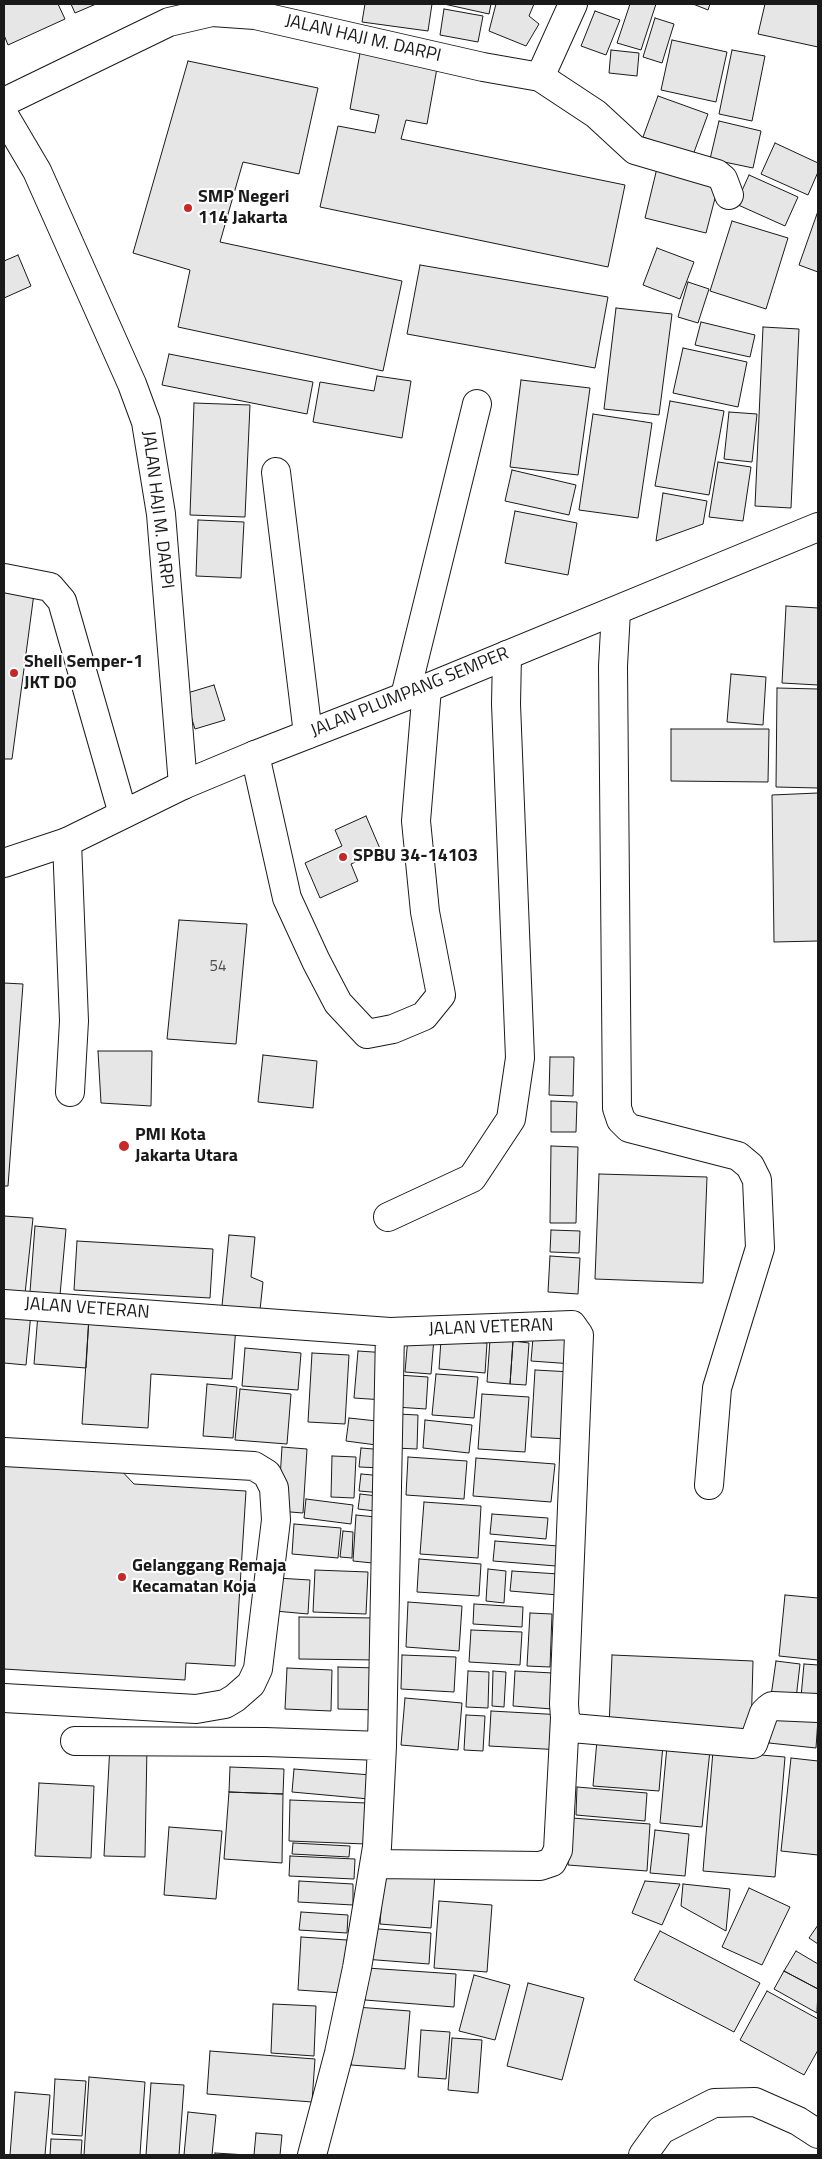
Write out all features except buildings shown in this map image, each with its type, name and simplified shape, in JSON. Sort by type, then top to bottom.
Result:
[{"type":"street","points":[[573,4],[540,77],[596,114],[635,150],[717,174],[722,179],[729,195]]},
{"type":"street","name":"JALAN HAJI M. DARPI","points":[[4,102],[167,13],[212,12],[256,15],[483,67],[540,77]]},
{"type":"street","name":"JALAN HAJI M. DARPI","points":[[4,115],[37,171],[132,384],[146,422],[161,514],[183,785]]},
{"type":"street","points":[[255,755],[287,898],[338,1003],[367,1034],[393,1029],[424,1016],[441,995],[425,912],[416,821],[416,692],[477,404]]},
{"type":"street","points":[[276,472],[308,734]]},
{"type":"street","name":"JALAN PLUMPANG SEMPER","points":[[4,863],[67,842],[183,785],[508,655],[818,527]]},
{"type":"street","points":[[4,578],[50,587],[62,601],[123,814]]},
{"type":"street","points":[[616,611],[613,666],[617,1108],[621,1120],[629,1128],[738,1156],[750,1166],[757,1180],[760,1248],[717,1388],[709,1486]]},
{"type":"street","points":[[388,1217],[472,1178],[511,1119],[520,1058],[506,704],[508,655]]},
{"type":"street","points":[[67,842],[74,1021],[70,1092]]},
{"type":"street","name":"JALAN VETERAN","points":[[4,1304],[390,1332],[572,1325],[578,1331],[569,1723],[558,1850],[552,1862],[540,1866],[375,1864]]},
{"type":"street","points":[[312,2155],[355,1978],[375,1864],[382,1746],[390,1332]]},
{"type":"street","points":[[4,1452],[254,1466],[267,1474],[274,1488],[276,1520],[258,1669],[252,1684],[235,1698],[225,1704],[196,1709],[4,1698]]},
{"type":"street","points":[[569,1723],[753,1744],[764,1713],[768,1708],[772,1706],[818,1708]]},
{"type":"street","points":[[76,1742],[265,1742],[382,1746]]},
{"type":"street","points":[[643,2155],[661,2130],[714,2103],[755,2102],[798,2120],[818,2134]]},
{"type":"place","name":"SMP Negeri 114 Jakarta","points":[[188,208]]},
{"type":"place","name":"Shell Semper-1 JKT DO","points":[[14,673]]},
{"type":"place","name":"SPBU 34-14103","points":[[343,857]]},
{"type":"place","name":"PMI Kota Jakarta Utara","points":[[124,1146]]},
{"type":"place","name":"Gelanggang Remaja Kecamatan Koja","points":[[122,1577]]}]
